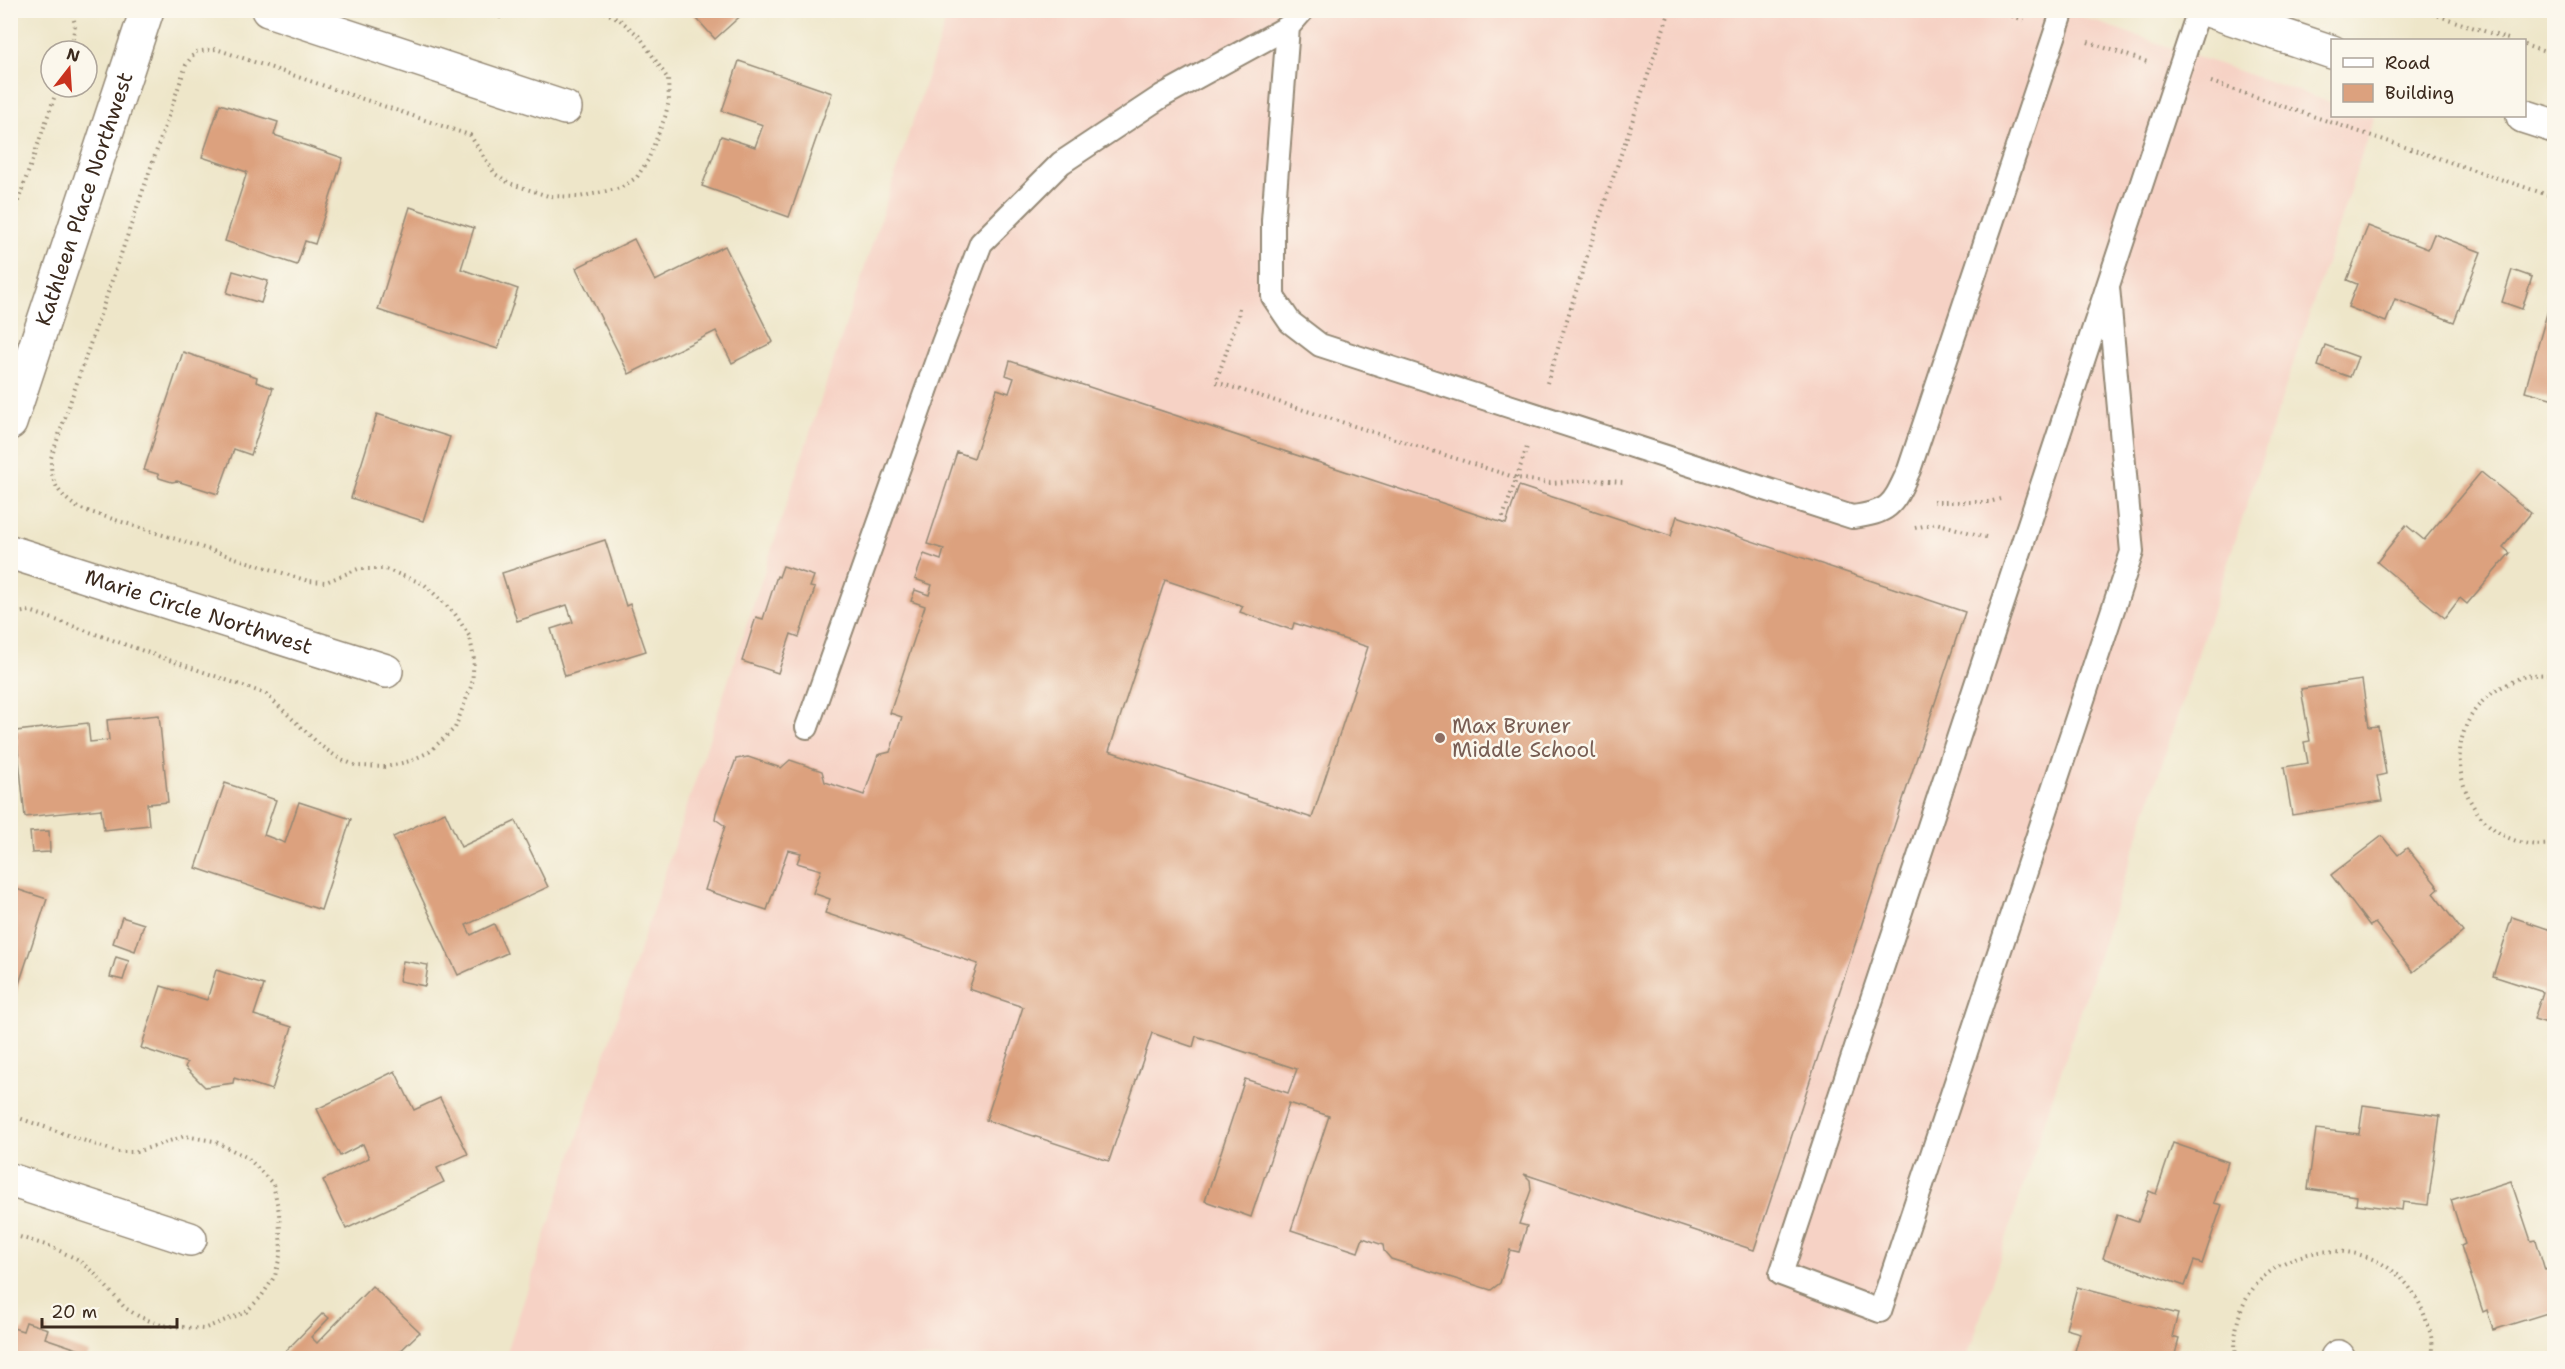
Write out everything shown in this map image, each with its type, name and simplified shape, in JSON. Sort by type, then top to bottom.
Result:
[{"type":"street","name":"Kathleen Place Northwest","points":[[10,423],[147,10]]},
{"type":"street","points":[[268,10],[565,108]]},
{"type":"street","points":[[2208,10],[2331,52]]},
{"type":"street","points":[[2526,117],[2554,126]]},
{"type":"street","name":"Marie Circle Northwest","points":[[10,552],[386,671]]},
{"type":"street","points":[[10,1180],[190,1239]]},
{"type":"lane","points":[[2108,287],[2132,552],[1880,1311],[1780,1274],[2199,10]]},
{"type":"lane","points":[[1295,19],[1273,220],[1274,297],[1290,322],[1320,345],[1827,511],[1852,517],[1874,514],[1893,503],[1909,470],[2059,21]]},
{"type":"lane","points":[[807,727],[943,343],[981,243],[1061,163],[1162,96],[1295,19]]},
{"type":"path","points":[[71,10],[75,24],[73,39]]},
{"type":"path","points":[[470,10],[500,17],[523,10]]},
{"type":"path","points":[[10,614],[30,611],[266,694],[321,746],[340,759],[357,766],[386,767],[410,761],[444,740],[455,728],[463,711],[472,684],[474,660],[470,638],[454,614],[424,584],[385,569],[358,569],[326,582],[308,581],[78,507],[57,489],[50,476],[51,458],[186,65],[195,52],[216,49],[470,135],[495,174],[509,183],[548,196],[579,197],[621,188],[637,177],[658,138],[669,101],[668,79],[640,37],[619,19],[600,10]]},
{"type":"path","points":[[1501,523],[1596,228],[1670,10]]},
{"type":"path","points":[[1995,10],[2059,21],[2180,71],[2554,197]]},
{"type":"path","points":[[2421,10],[2508,39]]},
{"type":"path","points":[[2526,46],[2554,55]]},
{"type":"path","points":[[10,224],[54,99]]},
{"type":"path","points":[[2554,674],[2526,676],[2483,699],[2469,716],[2459,745],[2460,770],[2467,795],[2493,830],[2511,841],[2539,846],[2554,844]]},
{"type":"path","points":[[2236,1359],[2241,1311],[2254,1285],[2271,1271],[2299,1255],[2322,1250],[2341,1251],[2374,1260],[2409,1284],[2431,1334],[2432,1359]]},
{"type":"shaded area","name":"Max Bruner Middle School","points":[[949,11],[2065,11],[2331,103],[2331,117],[2374,117],[1967,1358],[505,1358]]},
{"type":"building","points":[[689,10],[747,10],[715,39]]},
{"type":"building","points":[[739,61],[832,93],[789,217],[702,186],[721,136],[755,147],[763,125],[722,111]]},
{"type":"building","points":[[220,104],[278,122],[274,135],[343,158],[315,244],[305,241],[297,265],[225,241],[247,172],[202,157]]},
{"type":"building","points":[[410,207],[474,228],[461,269],[518,289],[498,349],[378,310]]},
{"type":"building","points":[[2368,226],[2428,249],[2434,234],[2481,252],[2454,322],[2395,299],[2386,322],[2348,307],[2357,284],[2347,280]]},
{"type":"building","points":[[634,239],[655,281],[725,246],[773,342],[732,363],[716,331],[629,374],[576,268]]},
{"type":"building","points":[[2512,270],[2532,277],[2522,309],[2502,302]]},
{"type":"building","points":[[233,271],[268,281],[261,303],[227,293]]},
{"type":"building","points":[[2554,289],[2554,399],[2525,391]]},
{"type":"building","points":[[2325,345],[2358,357],[2350,377],[2318,366]]},
{"type":"building","points":[[183,352],[257,377],[256,382],[273,388],[251,455],[234,449],[218,494],[177,481],[172,482],[159,478],[158,474],[144,470]]},
{"type":"building","points":[[1010,361],[1506,524],[1519,486],[1671,536],[1677,516],[1965,612],[1754,1250],[1524,1174],[1530,1180],[1531,1190],[1519,1224],[1527,1226],[1519,1252],[1510,1250],[1500,1283],[1491,1290],[1391,1259],[1384,1251],[1383,1245],[1363,1238],[1358,1252],[1291,1230],[1329,1116],[1289,1103],[1251,1217],[1205,1201],[1245,1079],[1288,1093],[1297,1069],[1196,1036],[1193,1047],[1152,1033],[1109,1161],[986,1120],[1023,1007],[969,989],[978,964],[825,913],[830,899],[813,893],[821,870],[797,863],[801,853],[788,850],[767,910],[705,890],[725,826],[715,819],[716,813],[736,759],[748,757],[781,768],[790,760],[822,771],[825,782],[864,795],[878,755],[890,752],[902,717],[890,713],[925,606],[911,601],[915,590],[929,595],[932,585],[915,579],[924,554],[941,560],[944,549],[927,544],[957,452],[974,458],[997,389],[1009,393],[1014,378],[1006,375]],"holes":[[[1165,580],[1243,606],[1240,612],[1292,630],[1294,623],[1368,647],[1312,818],[1109,751]]]},
{"type":"building","points":[[377,414],[450,437],[423,521],[351,498]]},
{"type":"building","points":[[2481,472],[2531,513],[2503,547],[2510,553],[2467,604],[2460,598],[2445,618],[2377,562],[2406,525],[2424,540]]},
{"type":"building","points":[[605,540],[626,606],[630,604],[646,651],[565,676],[551,629],[573,622],[567,605],[517,621],[502,573]]},
{"type":"building","points":[[783,566],[814,576],[810,587],[815,588],[799,637],[791,634],[778,673],[742,661],[756,617],[763,619],[777,576],[779,577]]},
{"type":"building","points":[[2362,680],[2369,727],[2378,726],[2386,774],[2377,776],[2382,801],[2292,815],[2284,767],[2308,763],[2304,742],[2310,741],[2301,689]]},
{"type":"building","points":[[159,715],[168,802],[147,804],[149,825],[104,830],[101,809],[25,817],[16,731],[88,723],[90,742],[109,740],[107,720]]},
{"type":"building","points":[[225,783],[276,800],[264,835],[285,843],[299,802],[351,819],[321,910],[196,868]]},
{"type":"building","points":[[445,812],[461,847],[516,821],[548,887],[466,925],[471,935],[494,924],[507,953],[458,975],[393,837]]},
{"type":"building","points":[[49,831],[50,852],[32,853],[30,832]]},
{"type":"building","points":[[2382,836],[2398,855],[2407,848],[2439,888],[2433,893],[2463,932],[2413,972],[2375,923],[2370,926],[2331,875]]},
{"type":"building","points":[[10,887],[47,899],[11,1008],[10,1007]]},
{"type":"building","points":[[122,917],[144,924],[135,951],[113,943]]},
{"type":"building","points":[[2512,917],[2551,930],[2554,920],[2554,1025],[2534,1019],[2543,992],[2493,976]]},
{"type":"building","points":[[116,957],[129,961],[123,980],[110,977]]},
{"type":"building","points":[[403,961],[428,965],[425,986],[399,981]]},
{"type":"building","points":[[216,970],[264,985],[254,1015],[292,1027],[272,1090],[234,1078],[233,1083],[205,1087],[185,1067],[187,1063],[141,1048],[161,986],[207,1000]]},
{"type":"building","points":[[395,1071],[414,1110],[440,1098],[468,1154],[437,1168],[444,1182],[346,1229],[323,1180],[369,1158],[363,1144],[340,1156],[317,1109]]},
{"type":"building","points":[[2363,1105],[2440,1116],[2428,1205],[2403,1202],[2402,1210],[2356,1204],[2357,1196],[2308,1189],[2316,1129],[2359,1134]]},
{"type":"building","points":[[2173,1143],[2228,1162],[2214,1203],[2222,1205],[2202,1264],[2194,1261],[2185,1286],[2103,1258],[2117,1215],[2138,1222],[2149,1191],[2156,1194]]},
{"type":"building","points":[[2511,1181],[2531,1241],[2536,1240],[2545,1270],[2554,1267],[2554,1311],[2493,1330],[2487,1310],[2483,1312],[2461,1246],[2465,1244],[2451,1200]]},
{"type":"building","points":[[372,1286],[420,1332],[393,1358],[279,1358],[323,1313],[329,1318],[311,1337],[317,1343]]},
{"type":"building","points":[[2077,1287],[2178,1314],[2172,1337],[2179,1339],[2174,1358],[2073,1358],[2080,1333],[2066,1329]]},
{"type":"building","points":[[26,1322],[48,1329],[45,1338],[89,1353],[87,1358],[10,1358],[10,1327],[23,1331]]},
{"type":"place","name":"Max Bruner Middle School","points":[[1440,738]]}]
